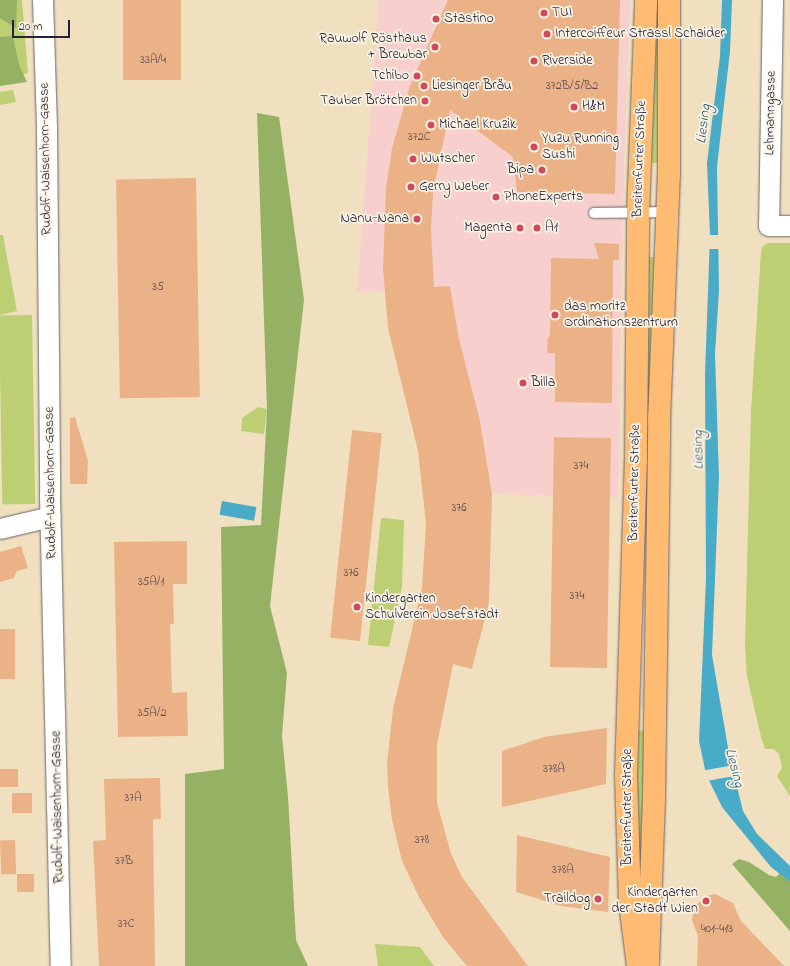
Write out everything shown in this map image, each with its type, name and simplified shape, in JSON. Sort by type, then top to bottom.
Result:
[{"type":"main road","name":"Breitenfurter Straße","points":[[638,966],[630,903],[626,775],[636,460],[638,213],[646,0]]},
{"type":"main road","name":"Breitenfurter Straße","points":[[648,966],[654,798],[654,690],[659,421],[667,212],[669,0]]},
{"type":"main road","points":[[629,691],[654,690]]},
{"type":"street","name":"Rudolf-Waisenhorn-Gasse","points":[[43,0],[51,517],[61,966]]},
{"type":"street","name":"Lehmanngasse","points":[[773,0],[769,226],[790,226]]},
{"type":"street","points":[[0,529],[51,517]]},
{"type":"lane","points":[[594,213],[667,212]]},
{"type":"shaded area","points":[[379,0],[630,0],[624,159],[618,497],[492,494],[480,421],[459,339],[450,286],[357,293]]},
{"type":"green space","points":[[0,0],[22,0],[28,73],[0,80]]},
{"type":"green space","points":[[0,0],[17,0],[16,28],[0,18]]},
{"type":"green space","points":[[652,0],[659,0],[659,163],[652,163]]},
{"type":"green space","points":[[13,36],[19,65],[27,82],[0,86],[0,37]]},
{"type":"green space","points":[[13,90],[16,102],[0,105],[0,92]]},
{"type":"green space","points":[[257,113],[279,117],[304,300],[270,606],[287,673],[282,736],[288,796],[296,940],[308,966],[185,966],[185,774],[224,769],[221,527],[261,525],[267,409]]},
{"type":"green space","points":[[0,235],[3,235],[17,311],[0,315]]},
{"type":"green space","points":[[768,243],[790,243],[790,796],[777,776],[782,768],[779,754],[774,749],[765,749],[761,737],[747,676],[745,645],[751,411],[761,252],[763,246]]},
{"type":"green space","points":[[647,257],[654,257],[654,639],[647,639]]},
{"type":"green space","points":[[32,315],[35,504],[2,505],[0,316]]},
{"type":"green space","points":[[258,407],[267,409],[264,434],[241,431],[242,418]]},
{"type":"green space","points":[[381,518],[404,520],[402,587],[389,647],[368,645]]},
{"type":"green space","points":[[636,730],[645,731],[641,885],[634,898]]},
{"type":"green space","points":[[739,859],[749,862],[769,875],[776,877],[780,873],[790,882],[790,931],[732,864]]},
{"type":"green space","points":[[375,944],[420,947],[434,966],[378,966]]},
{"type":"water","name":"Liesing","points":[[722,0],[732,0],[730,51],[717,167],[719,290],[715,354],[719,477],[712,655],[730,759],[743,811],[757,834],[790,866],[790,882],[771,867],[722,807],[706,774],[699,741],[706,579],[705,375],[710,235],[707,163],[720,56]]},
{"type":"water","points":[[222,501],[256,507],[254,521],[220,515]]},
{"type":"pier","points":[[708,235],[720,235],[721,249],[707,249]]},
{"type":"pier","points":[[734,765],[736,776],[705,781],[703,770]]},
{"type":"building","points":[[123,0],[181,0],[181,80],[123,80]]},
{"type":"building","points":[[448,0],[620,0],[615,194],[517,192],[513,157],[450,110],[433,192],[431,230],[434,287],[450,286],[459,339],[480,421],[492,494],[489,602],[472,669],[453,664],[437,745],[437,803],[451,854],[462,877],[528,966],[467,966],[443,937],[420,899],[402,861],[392,820],[388,787],[387,763],[393,709],[422,588],[426,524],[418,451],[388,328],[383,268],[386,188],[392,148],[410,86]]},
{"type":"building","points":[[196,178],[200,397],[120,398],[116,179]]},
{"type":"building","points":[[594,243],[619,244],[619,260],[613,260],[612,403],[555,402],[555,353],[547,353],[548,337],[550,337],[551,258],[599,259]]},
{"type":"building","points":[[75,417],[88,461],[87,484],[70,484],[70,418]]},
{"type":"building","points":[[352,430],[382,433],[360,641],[330,638]]},
{"type":"building","points":[[554,437],[611,438],[607,668],[550,667]]},
{"type":"building","points":[[187,541],[187,584],[173,584],[174,624],[170,624],[172,693],[187,692],[188,736],[118,737],[114,542]]},
{"type":"building","points":[[21,546],[28,568],[17,571],[14,578],[0,582],[0,552]]},
{"type":"building","points":[[0,629],[15,629],[15,679],[0,679]]},
{"type":"building","points":[[607,728],[606,784],[502,807],[502,751],[544,737]]},
{"type":"building","points":[[0,769],[18,769],[18,787],[0,787]]},
{"type":"building","points":[[160,778],[161,819],[153,819],[155,966],[99,966],[93,841],[106,840],[104,779]]},
{"type":"building","points":[[12,793],[32,793],[32,813],[12,813]]},
{"type":"building","points":[[517,835],[610,857],[608,912],[561,906],[516,892]]},
{"type":"building","points":[[15,840],[16,874],[1,875],[0,841]]},
{"type":"building","points":[[17,874],[34,874],[34,892],[17,892]]},
{"type":"building","points":[[715,894],[733,903],[741,921],[784,966],[697,966],[698,936],[692,920],[694,907],[706,896]]},
{"type":"place","name":"TUI","points":[[544,13]]},
{"type":"place","name":"Stastino","points":[[436,19]]},
{"type":"place","name":"Intercoiffeur Strassl Schaider","points":[[547,34]]},
{"type":"place","name":"Rauwolf Rösthaus + Brewbar","points":[[435,47]]},
{"type":"place","name":"Riverside","points":[[534,61]]},
{"type":"place","name":"Tchibo","points":[[417,76]]},
{"type":"place","name":"Liesinger Bräu","points":[[424,86]]},
{"type":"place","name":"Tauber Brötchen","points":[[425,101]]},
{"type":"place","name":"H&M","points":[[574,107]]},
{"type":"place","name":"Michael Kruzik","points":[[431,125]]},
{"type":"place","name":"Yuzu Running Sushi","points":[[534,147]]},
{"type":"place","name":"Wutscher","points":[[413,159]]},
{"type":"place","name":"Bipa","points":[[542,170]]},
{"type":"place","name":"Gerry Weber","points":[[411,187]]},
{"type":"place","name":"PhoneExperts","points":[[496,197]]},
{"type":"place","name":"Nanu-Nana","points":[[417,219]]},
{"type":"place","name":"Magenta","points":[[520,228]]},
{"type":"place","name":"A1","points":[[537,228]]},
{"type":"place","name":"das moritz Ordinationszentrum","points":[[555,315]]},
{"type":"place","name":"Billa","points":[[523,383]]},
{"type":"place","name":"Kindergarten Schulverein Josefstadt","points":[[357,607]]},
{"type":"place","name":"Traildog","points":[[598,899]]},
{"type":"place","name":"Kindergarten der Stadt Wien","points":[[706,901]]}]
